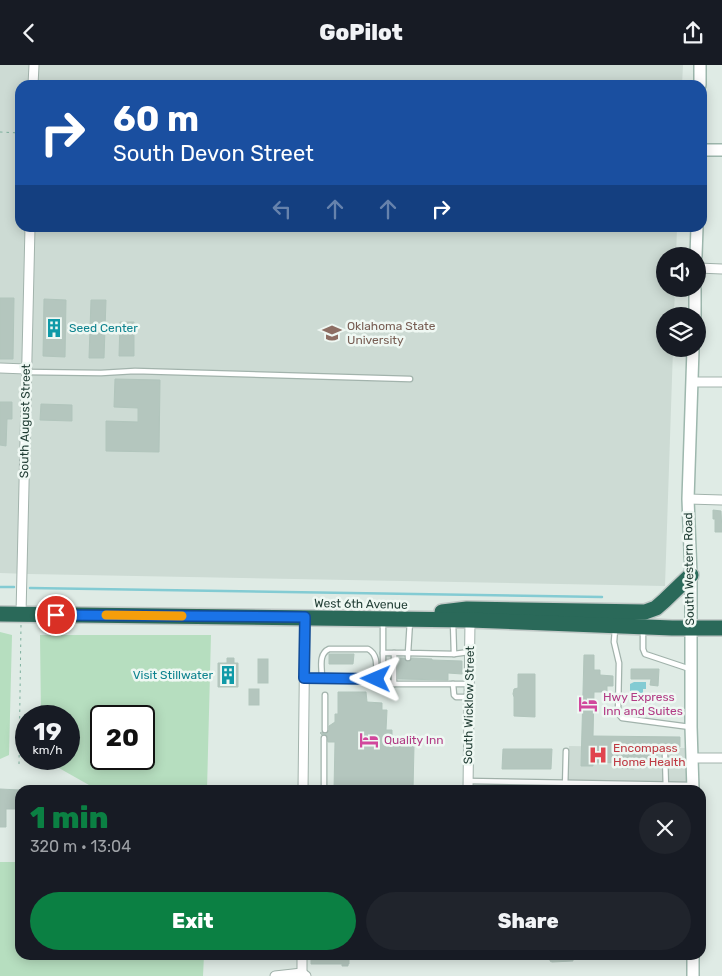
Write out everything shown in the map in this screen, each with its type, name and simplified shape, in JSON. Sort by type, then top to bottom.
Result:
[{"type":"highway","points":[[383,619],[467,609],[645,612],[656,608],[691,575]]},
{"type":"highway","name":"West 6th Avenue","points":[[0,614],[470,620],[643,627],[722,628]]},
{"type":"main road","points":[[700,65],[700,80]]},
{"type":"main road","points":[[707,149],[722,150]]},
{"type":"main road","points":[[696,247],[697,232]]},
{"type":"main road","name":"South Western Road","points":[[693,785],[691,575],[688,499],[694,357]]},
{"type":"main road","points":[[693,960],[693,976]]},
{"type":"street","points":[[33,80],[34,65]]},
{"type":"street","name":"South August Street","points":[[21,614],[30,232]]},
{"type":"street","points":[[706,269],[722,269]]},
{"type":"street","points":[[0,368],[26,371]]},
{"type":"street","points":[[692,382],[722,382]]},
{"type":"street","points":[[688,499],[722,500]]},
{"type":"street","points":[[304,785],[305,617]]},
{"type":"street","name":"South Wicklow Street","points":[[468,785],[470,620]]},
{"type":"street","points":[[692,757],[722,758]]},
{"type":"street","points":[[275,976],[304,974],[303,960]]},
{"type":"lane","points":[[26,371],[101,373],[135,371],[410,379]]},
{"type":"lane","points":[[383,619],[383,679]]},
{"type":"lane","points":[[408,656],[410,620]]},
{"type":"lane","points":[[454,620],[454,654]]},
{"type":"lane","points":[[615,625],[614,642],[619,663],[618,713],[622,718],[691,727]]},
{"type":"lane","points":[[643,627],[642,649],[645,654],[691,669]]},
{"type":"lane","points":[[322,678],[322,655],[325,651],[330,649],[368,649],[375,655],[376,679]]},
{"type":"lane","points":[[383,653],[419,656],[469,652]]},
{"type":"lane","points":[[394,653],[394,684]]},
{"type":"lane","points":[[304,678],[383,679],[394,684],[407,682],[469,684]]},
{"type":"lane","points":[[453,684],[456,697],[469,697]]},
{"type":"lane","points":[[324,730],[325,695]]},
{"type":"lane","points":[[324,738],[324,785]]},
{"type":"lane","points":[[565,782],[566,751]]},
{"type":"lane","points":[[665,755],[666,784]]},
{"type":"lane","points":[[468,785],[565,782],[675,785]]},
{"type":"path","points":[[0,132],[15,133]]},
{"type":"path","points":[[20,705],[21,614]]},
{"type":"shaded area","name":"Oklahoma State University","points":[[0,65],[683,65],[682,80],[15,80],[15,232],[677,232],[676,247],[656,247],[656,297],[675,297],[674,307],[656,307],[656,357],[673,357],[665,586],[0,573]]},
{"type":"shaded area","points":[[569,746],[686,748],[688,785],[567,785]]},
{"type":"green space","points":[[0,632],[12,635],[9,755],[0,759]]},
{"type":"green space","points":[[40,635],[211,635],[207,785],[89,785],[62,770],[80,770],[80,705],[41,705]]},
{"type":"green space","points":[[0,862],[15,862],[15,960],[204,960],[203,976],[0,976]]},
{"type":"water","points":[[646,682],[646,689],[643,689],[643,699],[639,702],[630,701],[630,684]]},
{"type":"building","points":[[0,298],[14,298],[13,359],[0,359]]},
{"type":"building","name":"Seed Center","points":[[44,299],[66,300],[65,357],[43,356]]},
{"type":"building","points":[[91,300],[106,300],[104,358],[89,358]]},
{"type":"building","points":[[120,322],[134,322],[134,356],[119,356]]},
{"type":"building","points":[[115,379],[160,380],[159,452],[106,451],[106,421],[138,422],[138,408],[114,407]]},
{"type":"building","points":[[0,402],[12,402],[12,419],[7,419],[6,446],[0,445]]},
{"type":"building","points":[[41,404],[72,405],[72,421],[40,420]]},
{"type":"building","points":[[713,510],[721,511],[722,532],[715,532]]},
{"type":"building","points":[[329,654],[354,654],[353,664],[329,664]]},
{"type":"building","name":"Hwy Express Inn and Suites","points":[[584,655],[594,655],[594,670],[600,670],[600,675],[613,676],[613,686],[607,686],[607,692],[594,692],[593,736],[680,737],[680,747],[657,747],[657,760],[634,760],[634,769],[619,768],[619,763],[593,762],[593,766],[581,766]]},
{"type":"building","name":"Visit Stillwater","points":[[227,658],[234,658],[234,663],[238,663],[238,687],[218,687],[218,663],[227,663]]},
{"type":"building","points":[[398,658],[404,658],[408,662],[412,658],[462,661],[462,674],[448,673],[448,680],[398,679]]},
{"type":"building","points":[[258,659],[268,659],[268,683],[258,683]]},
{"type":"building","points":[[631,669],[659,669],[658,686],[650,685],[651,679],[631,679]]},
{"type":"building","points":[[518,674],[535,674],[535,717],[514,716],[513,694],[514,689],[518,688]]},
{"type":"building","points":[[249,689],[259,689],[259,705],[249,705]]},
{"type":"building","name":"Quality Inn","points":[[338,692],[366,692],[367,702],[382,703],[382,710],[387,710],[386,730],[392,730],[392,738],[411,738],[411,746],[414,746],[413,785],[334,785],[335,742],[328,742],[327,736],[320,733],[327,733],[329,726],[335,722],[335,714],[338,714]]},
{"type":"building","points":[[503,749],[552,749],[551,769],[502,769]]},
{"type":"building","points":[[0,789],[15,790],[15,809],[6,809],[6,827],[0,827]]},
{"type":"building","points":[[311,960],[349,960],[348,966],[342,966],[342,964],[311,964]]},
{"type":"building","points":[[550,960],[573,960],[552,962]]},
{"type":"waterway","points":[[0,587],[14,587]]},
{"type":"waterway","points":[[30,588],[602,597]]},
{"type":"slow traffic","points":[[106,615],[182,616]]},
{"type":"place","name":"Seed Center","points":[[54,328]]},
{"type":"place","name":"Oklahoma State University","points":[[332,333]]},
{"type":"place","name":"Visit Stillwater","points":[[228,675]]},
{"type":"place","name":"Hwy Express Inn and Suites","points":[[588,704]]},
{"type":"place","name":"Quality Inn","points":[[369,740]]},
{"type":"place","name":"Encompass Home Health","points":[[598,755]]},
{"type":"route","points":[[56,615],[305,617],[304,678],[376,679]]}]
